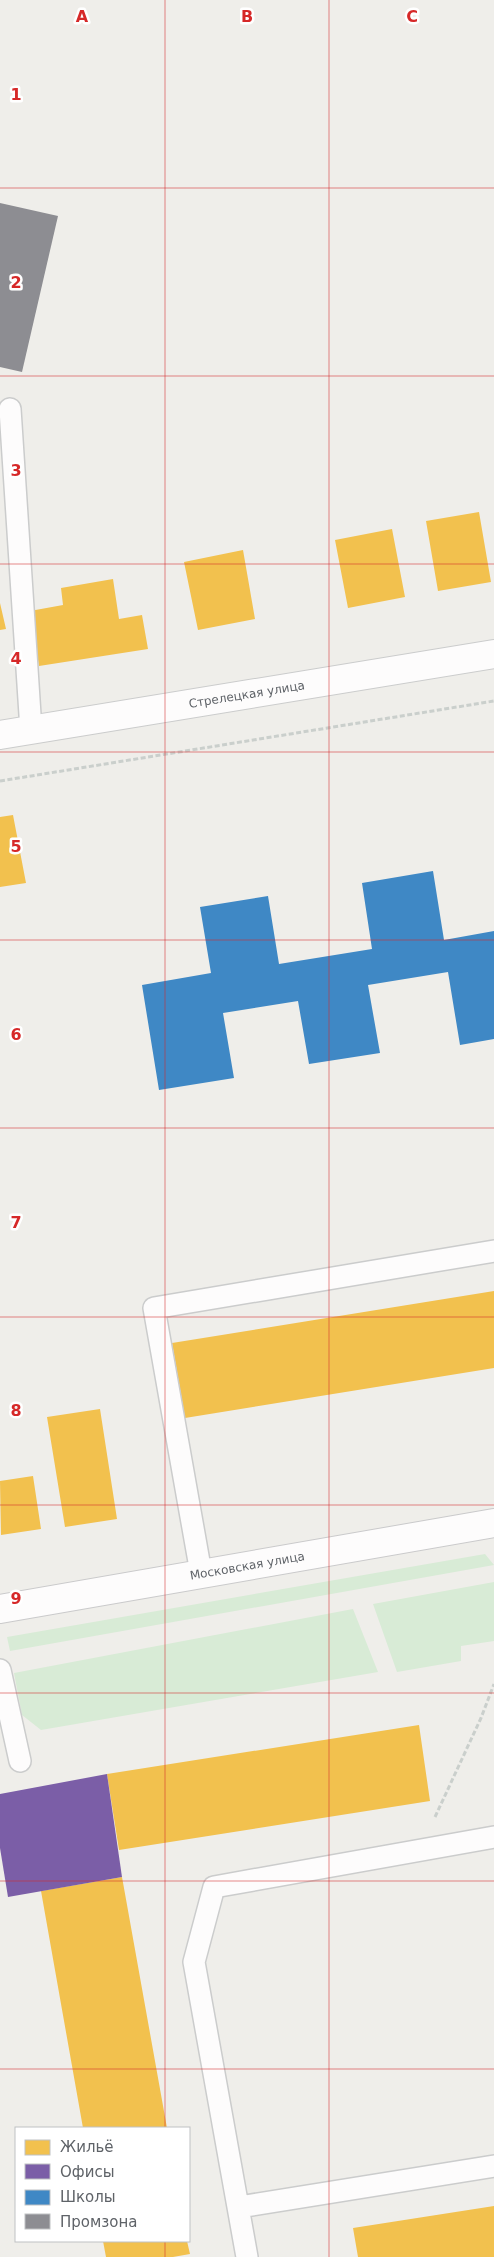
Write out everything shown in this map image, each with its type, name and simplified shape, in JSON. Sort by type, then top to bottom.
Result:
[{"type":"street","name":"Стрелецкая улица","points":[[0,735],[494,654]]},
{"type":"street","name":"Московская улица","points":[[0,1609],[494,1523]]},
{"type":"lane","points":[[10,409],[31,730]]},
{"type":"lane","points":[[201,1574],[154,1308],[494,1251]]},
{"type":"lane","points":[[0,1670],[20,1761]]},
{"type":"lane","points":[[247,2257],[194,1962],[214,1887],[420,1852],[494,1837]]},
{"type":"lane","points":[[239,2207],[494,2166]]},
{"type":"path","points":[[0,781],[494,702]]},
{"type":"path","points":[[420,1852],[481,1718],[494,1684]]},
{"type":"green space","points":[[485,1554],[494,1565],[10,1651],[7,1637]]},
{"type":"green space","points":[[494,1582],[494,1641],[461,1646],[461,1661],[397,1672],[373,1604]]},
{"type":"green space","points":[[353,1609],[378,1672],[41,1730],[22,1715],[14,1673]]},
{"type":"building: Жильё","points":[[479,512],[491,582],[438,591],[426,521]]},
{"type":"building: Жильё","points":[[392,529],[405,597],[348,608],[335,540]]},
{"type":"building: Жильё","points":[[243,550],[255,619],[198,630],[184,562]]},
{"type":"building: Жильё","points":[[113,579],[119,619],[142,615],[148,649],[39,666],[30,611],[63,605],[61,588]]},
{"type":"building: Жильё","points":[[0,603],[6,629],[0,630]]},
{"type":"building: Жильё","points":[[13,815],[26,883],[0,887],[0,817]]},
{"type":"building: Жильё","points":[[494,1291],[494,1368],[185,1418],[172,1343]]},
{"type":"building: Жильё","points":[[100,1409],[117,1519],[65,1527],[47,1417]]},
{"type":"building: Жильё","points":[[33,1476],[41,1529],[1,1535],[0,1481]]},
{"type":"building: Жильё","points":[[419,1725],[430,1801],[119,1850],[107,1774]]},
{"type":"building: Жильё","points":[[122,1877],[167,2127],[83,2127],[41,1891]]},
{"type":"building: Жильё","points":[[494,2206],[494,2257],[358,2257],[353,2228]]},
{"type":"building: Жильё","points":[[103,2242],[187,2242],[190,2254],[173,2257],[106,2257]]},
{"type":"building: Офисы","points":[[107,1774],[122,1877],[8,1897],[0,1848],[0,1794]]},
{"type":"building: Школы","points":[[433,871],[444,940],[494,931],[494,1039],[460,1045],[448,972],[368,985],[380,1053],[309,1064],[298,1001],[223,1013],[234,1078],[159,1090],[142,985],[211,973],[200,907],[268,896],[279,964],[372,949],[362,883]]},
{"type":"building: Промзона","points":[[0,203],[58,216],[22,372],[0,367]]}]
